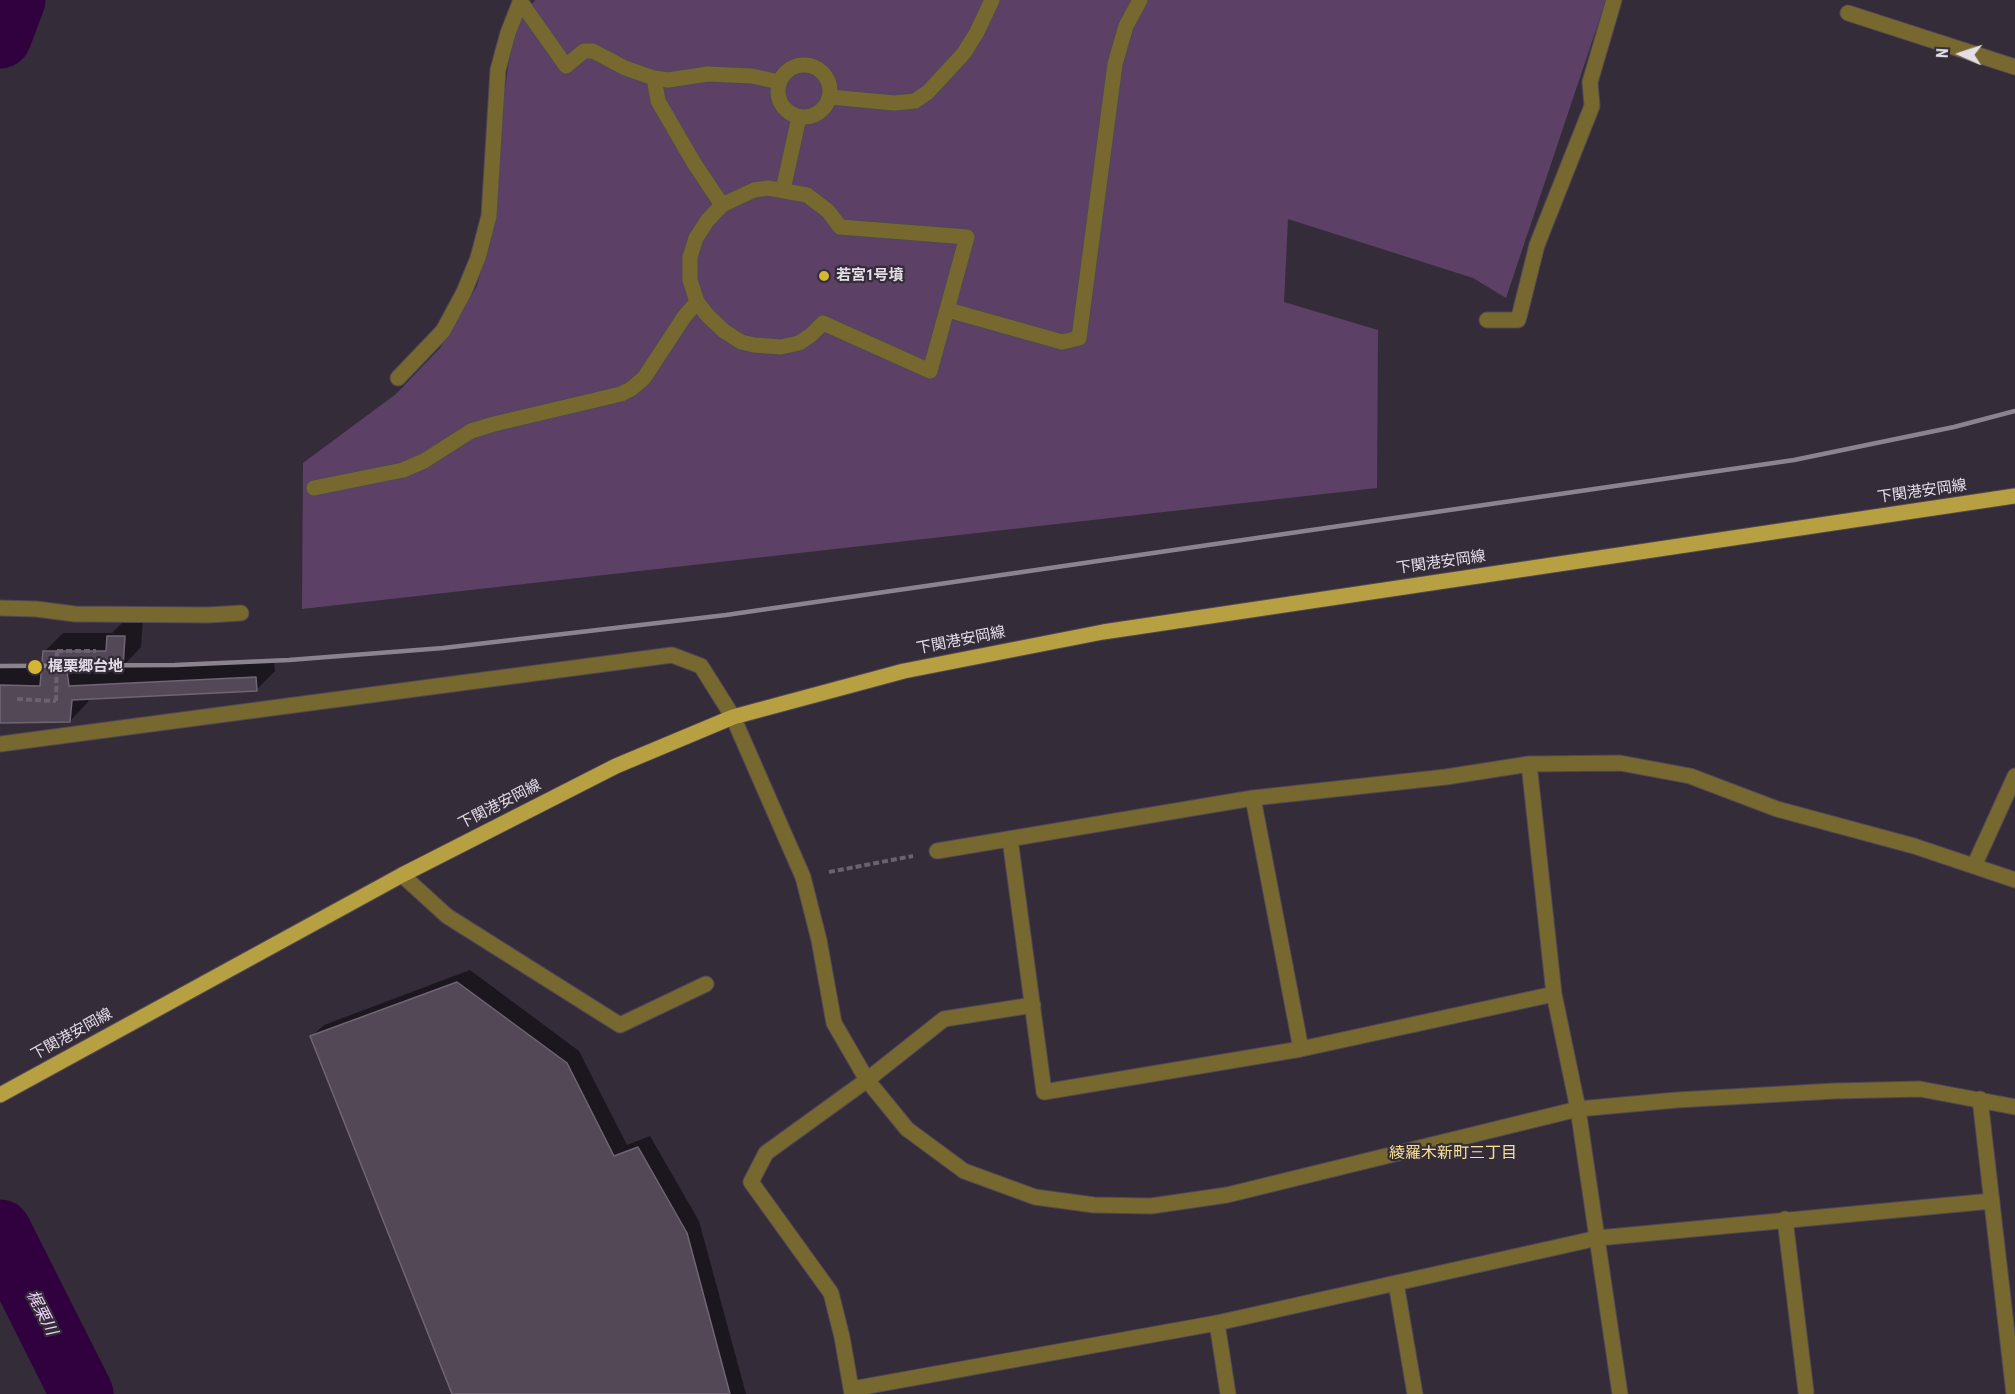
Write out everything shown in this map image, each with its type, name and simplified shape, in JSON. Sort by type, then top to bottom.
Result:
[{"type":"main road","name":"下関港安岡線","points":[[0,1095],[402,875],[616,766],[733,717],[904,671],[1103,632],[2015,496]]},
{"type":"street","points":[[521,0],[566,66],[584,51],[593,51],[625,68],[654,78],[668,80],[708,74],[752,76],[779,82]]},
{"type":"street","points":[[398,378],[442,331],[464,292],[478,258],[489,216],[498,70],[508,33],[521,0]]},
{"type":"street","points":[[830,97],[894,103],[915,100],[928,93],[964,53],[978,32],[992,0]]},
{"type":"street","points":[[948,310],[1062,342],[1079,338],[1115,64],[1126,26],[1140,0]]},
{"type":"street","points":[[1487,320],[1518,320],[1537,245],[1592,106],[1590,82],[1614,0]]},
{"type":"street","points":[[1848,13],[2015,67]]},
{"type":"street","points":[[806,64],[817,67],[826,75],[830,86],[830,97],[826,106],[819,113],[809,117],[799,117],[789,112],[781,104],[777,93],[779,82],[785,72],[795,66],[806,64]]},
{"type":"street","points":[[654,78],[658,101],[693,163],[722,205]]},
{"type":"street","points":[[783,190],[799,117]]},
{"type":"street","points":[[768,188],[807,195],[828,211],[840,227],[967,237],[948,310],[930,371],[823,323],[812,335],[799,343],[781,346],[754,345],[741,342],[724,332],[697,302],[690,280],[690,256],[696,238],[707,220],[722,205],[754,190],[768,188]]},
{"type":"street","points":[[314,488],[403,470],[423,461],[471,431],[621,394],[644,378],[684,317],[697,302]]},
{"type":"street","points":[[0,608],[36,609],[75,614],[208,615],[241,613]]},
{"type":"street","points":[[0,744],[672,655],[701,666],[733,717],[803,877],[819,940],[834,1023],[867,1080],[907,1129],[964,1171],[1035,1197],[1094,1205],[1151,1206],[1227,1195],[1578,1109],[1677,1100],[1834,1091],[1920,1089],[2015,1107]]},
{"type":"street","points":[[937,851],[1253,798],[1446,777],[1529,764],[1620,763],[1690,776],[1777,809],[1914,846],[2015,880]]},
{"type":"street","points":[[1529,764],[1554,994],[1578,1109],[1620,1394]]},
{"type":"street","points":[[1974,866],[2015,777]]},
{"type":"street","points":[[1253,798],[1301,1049]]},
{"type":"street","points":[[1010,838],[1044,1092],[1301,1049],[1554,994]]},
{"type":"street","points":[[402,875],[447,916],[620,1025],[706,984]]},
{"type":"street","points":[[1033,1005],[944,1019],[867,1080],[766,1152],[751,1182],[831,1293],[852,1391],[1217,1323],[1598,1238],[1992,1201]]},
{"type":"street","points":[[1980,1099],[2014,1394]]},
{"type":"street","points":[[1785,1219],[1806,1392]]},
{"type":"street","points":[[1396,1283],[1415,1394]]},
{"type":"street","points":[[1217,1323],[1228,1394]]},
{"type":"path","points":[[17,699],[56,701],[57,651],[96,651]]},
{"type":"path","points":[[803,877],[937,851]]},
{"type":"shaded area","points":[[535,0],[1606,0],[1506,298],[1473,278],[1288,219],[1284,302],[1378,330],[1377,488],[302,609],[303,463],[396,394],[440,348],[477,286],[495,221],[504,95],[511,47],[520,21]]},
{"type":"building","name":"梶栗郷台地","points":[[107,636],[125,636],[123,667],[67,671],[69,686],[256,677],[257,691],[72,700],[70,722],[0,723],[0,685],[40,686],[43,651],[106,651]]},
{"type":"building","points":[[457,982],[567,1063],[614,1156],[638,1147],[687,1233],[730,1394],[452,1394],[310,1036]]},
{"type":"waterway","name":"梶栗川","points":[[0,37],[14,0]]},
{"type":"waterway","name":"梶栗川","points":[[0,1231],[82,1394]]},
{"type":"railway","points":[[0,666],[175,665],[289,660],[443,648],[726,615],[1794,460],[1954,427],[2015,411]]},
{"type":"place","name":"若宮1号墳","points":[[824,276]]},
{"type":"place","name":"梶栗郷台地","points":[[35,667]]},
{"type":"district","name":"綾羅木新町三丁目","points":[[1453,1154]]}]
